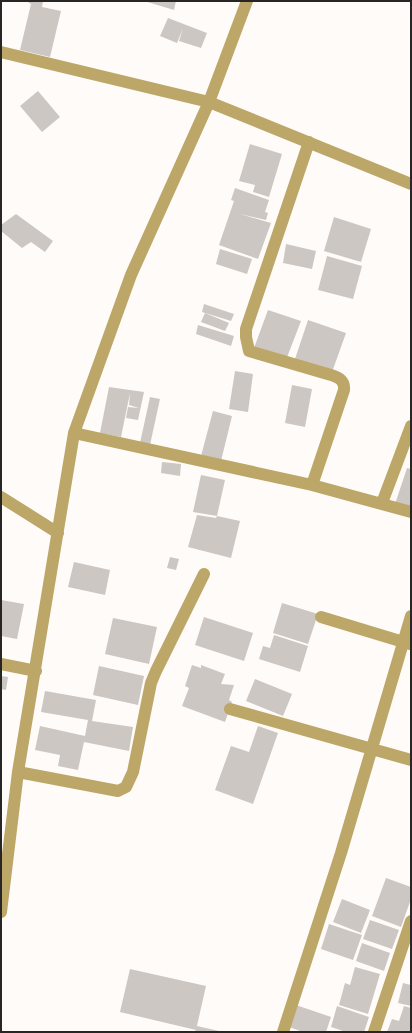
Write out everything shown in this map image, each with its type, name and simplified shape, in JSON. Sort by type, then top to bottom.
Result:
[{"type":"street","points":[[1,912],[5,852],[74,433],[131,275],[209,102],[248,1]]},
{"type":"street","points":[[1,52],[209,102],[411,184]]},
{"type":"street","points":[[308,142],[246,330],[246,338],[249,351],[331,375],[342,379],[344,383],[344,390],[312,485]]},
{"type":"street","points":[[382,503],[411,426]]},
{"type":"street","points":[[74,433],[312,485],[411,512]]},
{"type":"street","points":[[1,497],[58,534]]},
{"type":"street","points":[[18,772],[118,791],[126,787],[133,772],[151,683],[204,574]]},
{"type":"street","points":[[283,1032],[407,643],[411,616]]},
{"type":"street","points":[[321,617],[407,643]]},
{"type":"street","points":[[1,664],[36,671]]},
{"type":"street","points":[[230,709],[411,760]]},
{"type":"street","points":[[374,1032],[411,921]]},
{"type":"building","points":[[26,1],[43,1],[42,7],[61,11],[50,57],[20,50],[31,4]]},
{"type":"building","points":[[144,1],[176,1],[174,10]]},
{"type":"building","points":[[168,18],[207,33],[201,48],[179,41],[183,28],[177,43],[160,36]]},
{"type":"building","points":[[38,91],[60,117],[42,132],[20,106]]},
{"type":"building","points":[[250,144],[282,154],[269,197],[253,192],[255,185],[239,181]]},
{"type":"building","points":[[235,188],[269,200],[265,212],[268,213],[266,220],[240,214],[271,223],[258,259],[219,245],[234,201],[231,200]]},
{"type":"building","points":[[16,214],[53,241],[45,252],[31,242],[22,248],[1,231],[1,225]]},
{"type":"building","points":[[334,217],[371,229],[361,262],[324,251]]},
{"type":"building","points":[[286,244],[316,251],[312,269],[283,263]]},
{"type":"building","points":[[220,249],[252,259],[247,274],[216,264]]},
{"type":"building","points":[[327,256],[362,266],[353,299],[318,290]]},
{"type":"building","points":[[204,304],[234,314],[231,321],[202,312]]},
{"type":"building","points":[[268,310],[301,321],[286,360],[254,348]]},
{"type":"building","points":[[205,313],[229,323],[225,331],[201,322]]},
{"type":"building","points":[[308,320],[346,333],[331,375],[294,362]]},
{"type":"building","points":[[198,325],[234,336],[231,346],[196,334]]},
{"type":"building","points":[[235,371],[253,374],[248,412],[229,409]]},
{"type":"building","points":[[292,385],[312,389],[305,427],[285,423]]},
{"type":"building","points":[[109,387],[144,392],[138,420],[126,418],[128,407],[139,408],[129,405],[130,393],[121,437],[100,433]]},
{"type":"building","points":[[150,397],[160,399],[150,445],[140,443]]},
{"type":"building","points":[[213,411],[232,416],[221,461],[201,456]]},
{"type":"building","points":[[162,462],[181,464],[180,476],[161,473]]},
{"type":"building","points":[[407,468],[411,469],[411,509],[395,504]]},
{"type":"building","points":[[201,475],[225,480],[217,516],[193,512]]},
{"type":"building","points":[[197,515],[216,518],[217,516],[240,521],[231,558],[188,547]]},
{"type":"building","points":[[170,557],[179,559],[176,570],[167,568]]},
{"type":"building","points":[[74,562],[110,570],[105,595],[68,587]]},
{"type":"building","points":[[1,600],[24,604],[17,639],[1,636]]},
{"type":"building","points":[[282,603],[318,614],[308,644],[273,633]]},
{"type":"building","points":[[204,617],[253,633],[244,661],[195,645]]},
{"type":"building","points":[[113,618],[157,627],[149,664],[105,654]]},
{"type":"building","points":[[274,635],[308,646],[300,672],[259,659],[263,646],[270,648]]},
{"type":"building","points":[[192,665],[201,668],[201,665],[225,674],[221,684],[234,685],[229,700],[232,702],[225,722],[182,706],[189,688],[185,686]]},
{"type":"building","points":[[99,666],[144,676],[138,705],[93,695]]},
{"type":"building","points":[[1,676],[8,677],[6,690],[1,689]]},
{"type":"building","points":[[255,679],[292,694],[283,716],[246,701]]},
{"type":"building","points":[[45,691],[96,700],[92,721],[133,727],[129,751],[84,742],[78,770],[58,766],[60,755],[35,750],[40,726],[85,736],[88,720],[41,712]]},
{"type":"building","points":[[258,726],[278,733],[253,804],[215,790],[231,746],[249,752]]},
{"type":"building","points":[[386,878],[411,887],[411,899],[401,927],[372,916]]},
{"type":"building","points":[[342,899],[370,910],[361,933],[333,922]]},
{"type":"building","points":[[370,920],[399,930],[392,949],[363,939]]},
{"type":"building","points":[[329,924],[362,935],[353,960],[321,949]]},
{"type":"building","points":[[362,943],[390,953],[384,971],[356,961]]},
{"type":"building","points":[[355,967],[380,974],[368,1014],[339,1005],[345,983],[350,985]]},
{"type":"building","points":[[130,969],[206,986],[196,1030],[120,1012]]},
{"type":"building","points":[[403,983],[411,985],[411,1006],[398,1003]]},
{"type":"building","points":[[296,1005],[331,1017],[326,1032],[303,1032],[289,1027]]},
{"type":"building","points":[[337,1006],[369,1017],[364,1032],[346,1032],[331,1027]]},
{"type":"building","points":[[404,1006],[411,1008],[411,1032],[387,1032],[392,1019],[399,1021]]},
{"type":"building","points":[[197,1026],[219,1031],[219,1032],[195,1032]]}]
